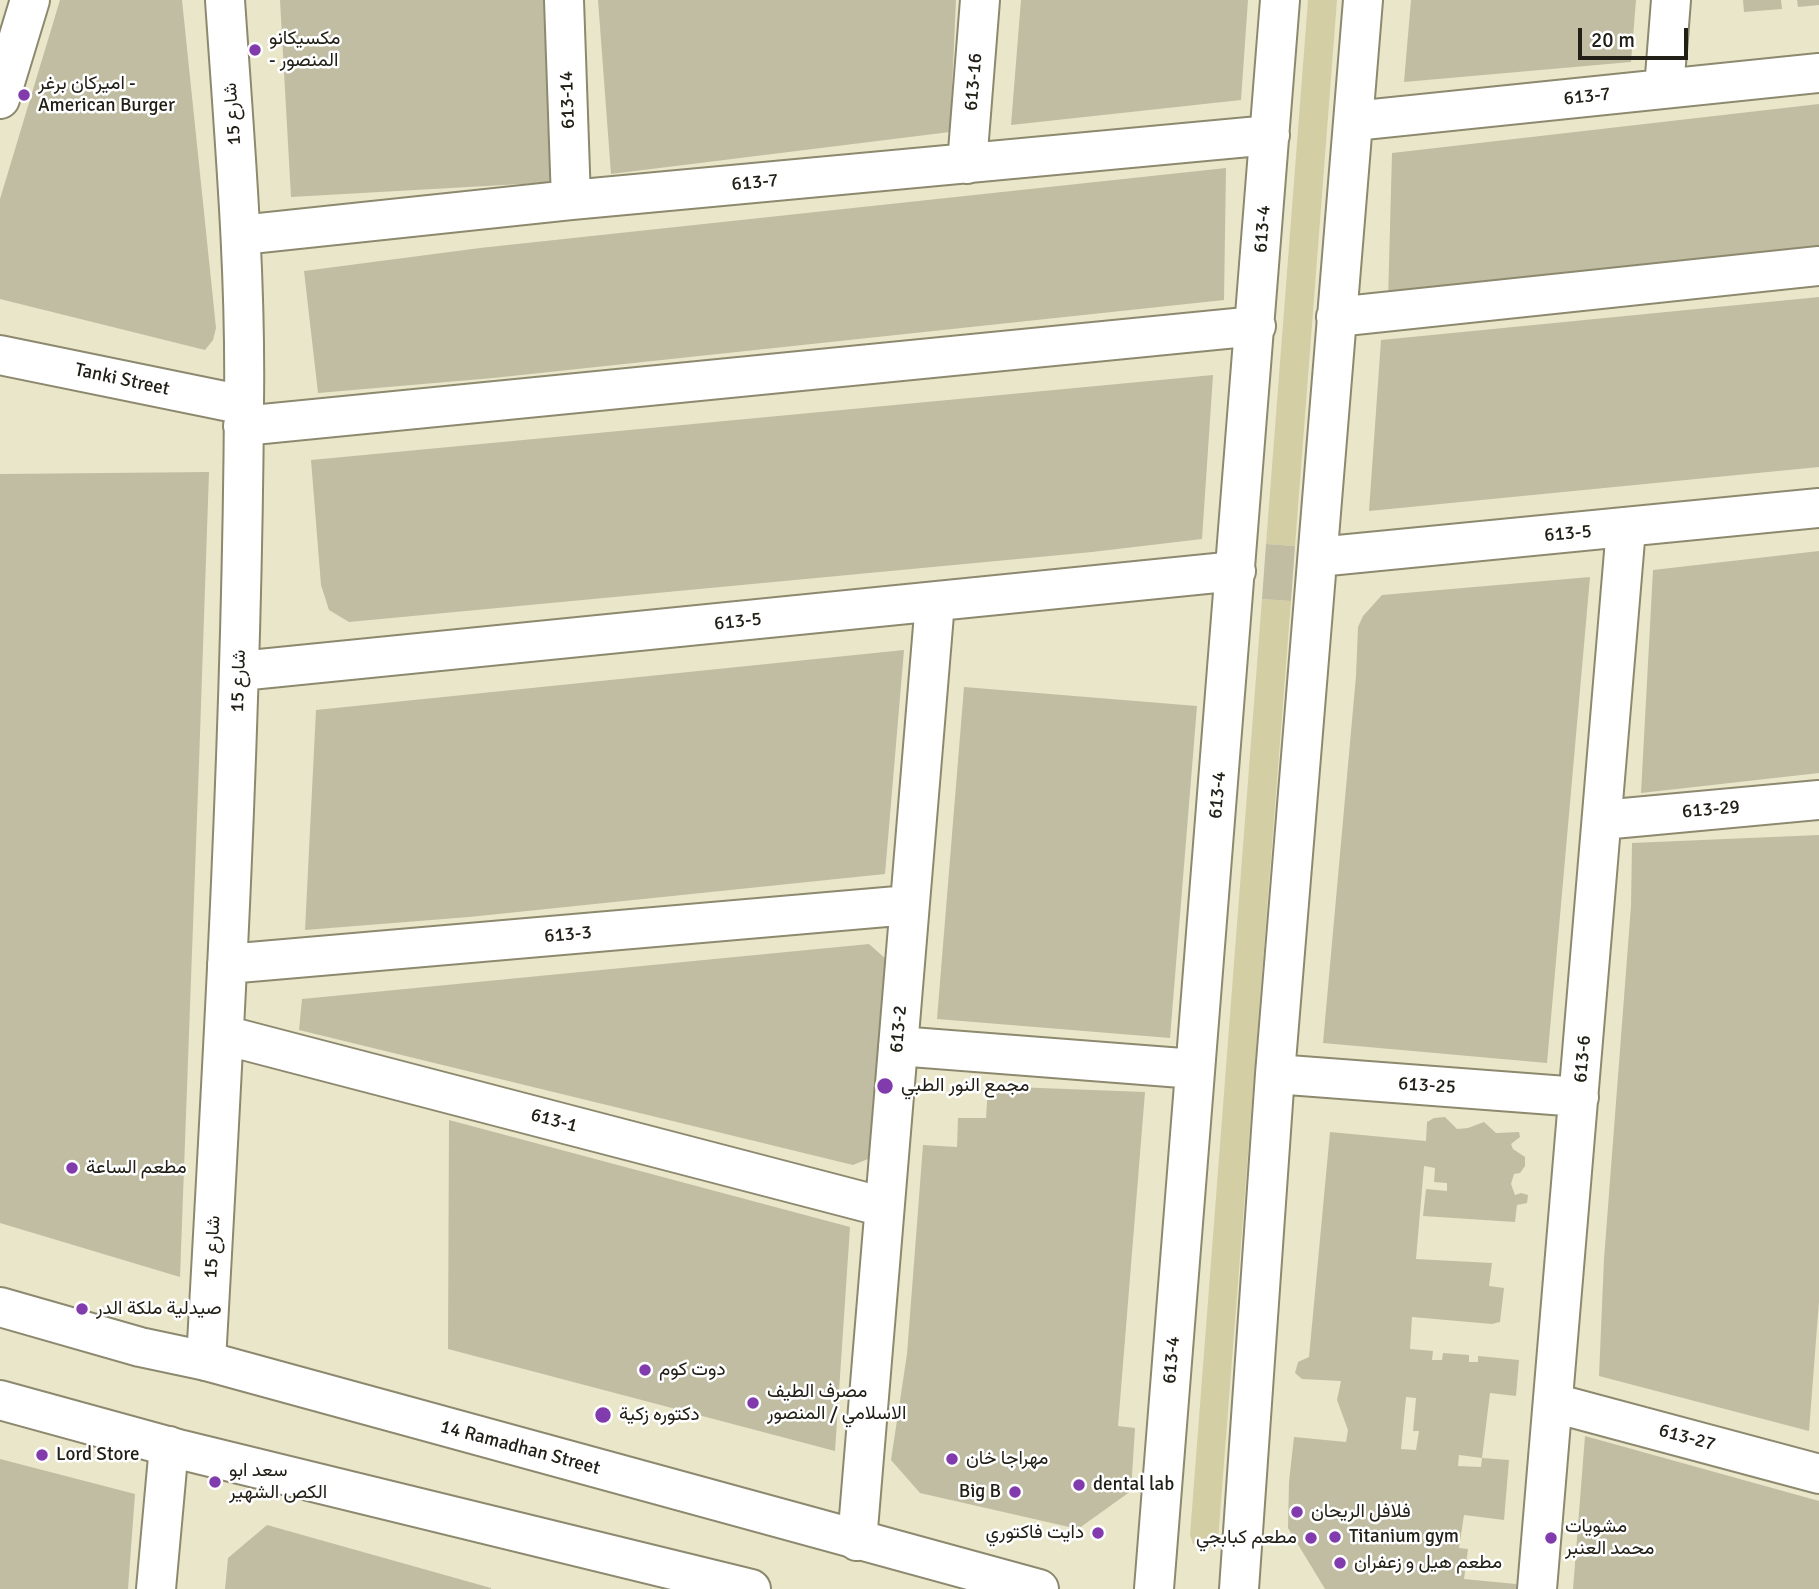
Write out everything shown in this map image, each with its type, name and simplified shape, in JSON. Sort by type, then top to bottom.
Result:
[{"type":"street","points":[[0,99],[30,0]]},
{"type":"street","name":"شارع 15","points":[[206,1361],[240,671],[244,416],[241,235],[225,0]]},
{"type":"street","name":"613-14","points":[[564,0],[572,200]]},
{"type":"street","name":"613-16","points":[[967,164],[980,0]]},
{"type":"street","name":"613-4","points":[[1154,1589],[1280,0]]},
{"type":"street","points":[[1238,1589],[1275,1074],[1363,0]]},
{"type":"street","points":[[1664,89],[1671,0]]},
{"type":"street","name":"613-7","points":[[1354,121],[1819,73]]},
{"type":"street","name":"613-7","points":[[241,235],[572,200],[1270,135]]},
{"type":"street","points":[[1335,317],[1819,265]]},
{"type":"street","name":"Tanki Street","points":[[0,355],[244,416],[1256,326]]},
{"type":"street","name":"613-5","points":[[1318,557],[1819,508]]},
{"type":"street","name":"613-6","points":[[1537,1589],[1626,528]]},
{"type":"street","name":"613-5","points":[[240,671],[1236,571]]},
{"type":"street","name":"613-2","points":[[857,1541],[934,602]]},
{"type":"street","name":"613-29","points":[[1602,820],[1819,800]]},
{"type":"street","name":"613-3","points":[[227,964],[909,905]]},
{"type":"street","name":"613-1","points":[[224,1035],[884,1207]]},
{"type":"street","points":[[898,1046],[1195,1069]]},
{"type":"street","name":"613-25","points":[[1275,1074],[1579,1097]]},
{"type":"street","name":"14 Ramadhan Street","points":[[0,1307],[1039,1589]]},
{"type":"street","points":[[0,1400],[176,1448],[729,1586]]},
{"type":"street","name":"613-27","points":[[1554,1403],[1819,1474]]},
{"type":"street","points":[[156,1589],[176,1448]]},
{"type":"street","points":[[169,1589],[176,1448]]},
{"type":"shaded area","points":[[1308,0],[1337,0],[1295,546],[1266,544]]},
{"type":"shaded area","points":[[1262,599],[1291,601],[1218,1540],[1211,1548],[1202,1549],[1193,1544],[1190,1535]]},
{"type":"building","points":[[60,0],[182,0],[216,328],[213,340],[205,350],[0,299],[0,199]]},
{"type":"building","points":[[280,0],[547,0],[557,182],[291,197]]},
{"type":"building","points":[[598,0],[956,0],[950,132],[611,174]]},
{"type":"building","points":[[1021,0],[1248,0],[1241,100],[1011,125]]},
{"type":"building","points":[[1411,0],[1636,0],[1631,62],[1404,82]]},
{"type":"building","points":[[1743,0],[1781,0],[1782,9],[1744,12]]},
{"type":"building","points":[[1797,0],[1819,0],[1819,5],[1798,7]]},
{"type":"building","points":[[1819,104],[1819,251],[1388,301],[1392,153]]},
{"type":"building","points":[[1226,168],[1224,300],[493,378],[318,393],[304,271],[480,248]]},
{"type":"building","points":[[1819,297],[1819,467],[1369,511],[1381,340]]},
{"type":"building","points":[[1213,375],[1202,539],[1092,552],[349,622],[329,610],[321,585],[311,460]]},
{"type":"building","points":[[209,472],[180,1277],[0,1223],[0,474]]},
{"type":"building","points":[[1266,544],[1295,546],[1291,601],[1262,599]]},
{"type":"building","points":[[1819,551],[1819,773],[1641,793],[1653,570]]},
{"type":"building","points":[[1590,577],[1547,1063],[1323,1043],[1356,676],[1358,627],[1363,616],[1382,595]]},
{"type":"building","points":[[904,650],[885,874],[469,917],[305,930],[316,710]]},
{"type":"building","points":[[964,687],[1197,706],[1170,1038],[937,1019]]},
{"type":"building","points":[[1819,835],[1819,1301],[1809,1431],[1599,1376],[1604,1259],[1631,906],[1632,843]]},
{"type":"building","points":[[869,944],[887,960],[873,1157],[853,1165],[299,1030],[302,999]]},
{"type":"building","points":[[988,1086],[1145,1092],[1118,1426],[1135,1428],[1131,1491],[1078,1529],[920,1493],[891,1460],[907,1354],[923,1145],[957,1147],[958,1118],[986,1118]]},
{"type":"building","points":[[1445,1117],[1457,1129],[1484,1122],[1496,1133],[1519,1132],[1520,1137],[1511,1144],[1513,1149],[1525,1157],[1525,1166],[1520,1173],[1514,1174],[1511,1184],[1515,1195],[1528,1195],[1527,1203],[1517,1205],[1515,1222],[1423,1216],[1426,1189],[1447,1191],[1447,1183],[1434,1182],[1435,1168],[1424,1166],[1416,1259],[1492,1263],[1489,1286],[1504,1288],[1500,1322],[1492,1324],[1412,1317],[1410,1349],[1433,1351],[1432,1360],[1442,1360],[1443,1353],[1469,1355],[1469,1362],[1478,1362],[1478,1356],[1519,1360],[1516,1396],[1490,1393],[1482,1458],[1509,1460],[1504,1520],[1464,1515],[1459,1548],[1468,1549],[1464,1579],[1516,1584],[1516,1589],[1325,1589],[1288,1528],[1294,1437],[1346,1442],[1348,1430],[1337,1400],[1341,1381],[1302,1379],[1295,1373],[1298,1362],[1309,1357],[1330,1132],[1426,1141],[1427,1122]],"holes":[[[1406,1397],[1416,1398],[1413,1431],[1419,1431],[1416,1450],[1401,1449]],[[1459,1455],[1482,1458],[1481,1467],[1458,1466]]]},
{"type":"building","points":[[449,1120],[850,1227],[835,1451],[448,1349]]},
{"type":"building","points":[[1585,1436],[1819,1501],[1819,1589],[1573,1589]]},
{"type":"building","points":[[0,1459],[135,1494],[128,1589],[0,1589]]},
{"type":"building","points":[[267,1525],[491,1589],[225,1589],[228,1558]]},
{"type":"place","name":"مكسيكانو - المنصور","points":[[255,50]]},
{"type":"place","name":"اميركان برغر - American Burger","points":[[24,95]]},
{"type":"place","name":"مجمع النور الطبي","points":[[885,1086]]},
{"type":"place","name":"مطعم الساعة","points":[[72,1168]]},
{"type":"place","name":"صيدلية ملكة الدر","points":[[82,1309]]},
{"type":"place","name":"دوت كوم","points":[[645,1370]]},
{"type":"place","name":"مصرف الطيف الاسلامي / المنصور","points":[[753,1403]]},
{"type":"place","name":"دكتوره زكية","points":[[603,1415]]},
{"type":"place","name":"Lord Store","points":[[42,1455]]},
{"type":"place","name":"مهراجا خان","points":[[952,1459]]},
{"type":"place","name":"سعد ابو الكص الشهير","points":[[215,1482]]},
{"type":"place","name":"dental lab","points":[[1079,1485]]},
{"type":"place","name":"Big B","points":[[1015,1492]]},
{"type":"place","name":"فلافل الريحان","points":[[1297,1512]]},
{"type":"place","name":"دايت فاكتوري","points":[[1098,1533]]},
{"type":"place","name":"Titanium gym","points":[[1335,1537]]},
{"type":"place","name":"مطعم كبابجي","points":[[1311,1538]]},
{"type":"place","name":"مشويات محمد العنبر","points":[[1551,1538]]},
{"type":"place","name":"مطعم هيل و زعفران","points":[[1340,1563]]}]
